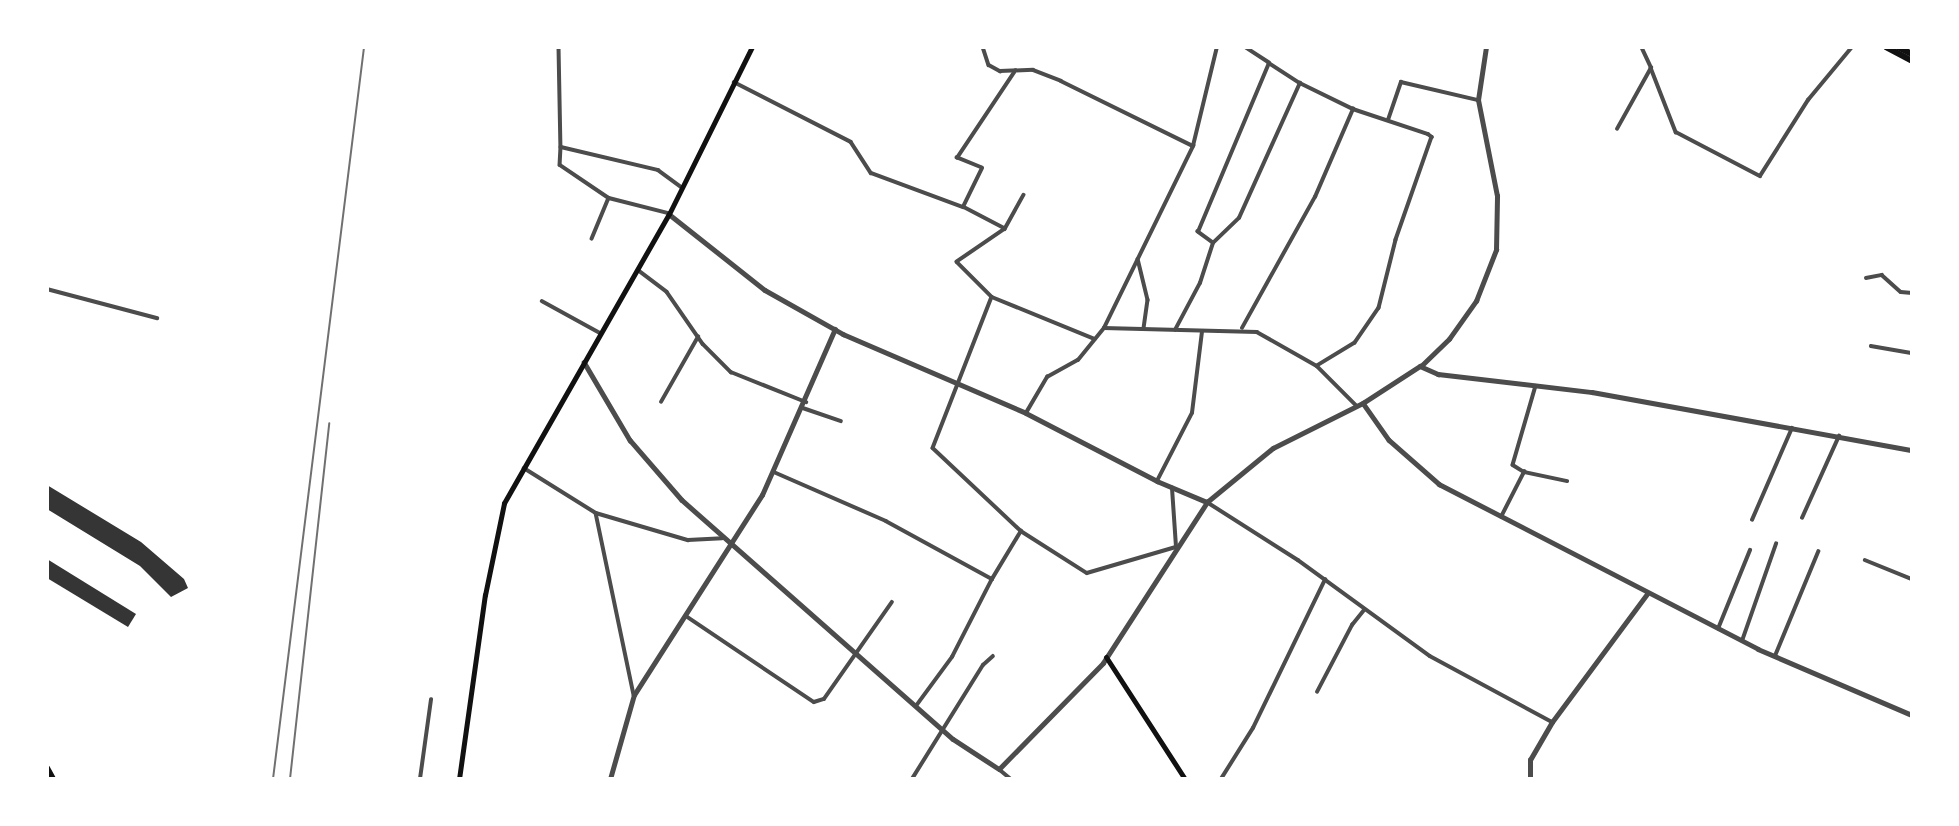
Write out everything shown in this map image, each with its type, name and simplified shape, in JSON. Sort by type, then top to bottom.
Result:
[{"type":"main road","points":[[459,779],[501,516],[524,468],[670,214],[732,81],[752,47]]},
{"type":"main road","points":[[1886,47],[1912,61]]},
{"type":"main road","points":[[1898,47],[1912,54]]},
{"type":"main road","points":[[1106,657],[1185,779]]},
{"type":"main road","points":[[47,768],[52,779]]},
{"type":"street","points":[[559,47],[560,165],[609,198],[670,214],[765,290],[835,329],[1026,412],[1157,481],[1207,502],[1325,580],[1430,656],[1552,722]]},
{"type":"street","points":[[983,47],[989,65],[1007,73],[1016,69],[1061,81],[1193,146]]},
{"type":"street","points":[[1026,412],[1046,377],[1078,360],[1104,328],[1193,146],[1217,47]]},
{"type":"street","points":[[1244,47],[1300,83],[1353,110],[1432,137],[1396,240],[1379,308],[1355,343],[1317,366]]},
{"type":"street","points":[[999,769],[1106,657],[1207,502],[1273,448],[1363,403],[1420,366],[1449,339],[1476,302],[1496,250],[1497,197],[1478,100],[1486,47]]},
{"type":"street","points":[[1640,47],[1676,132],[1760,176],[1808,100],[1852,47]]},
{"type":"street","points":[[1213,243],[1198,232],[1269,63]]},
{"type":"street","points":[[1618,129],[1651,68]]},
{"type":"street","points":[[963,207],[982,168],[957,158],[1016,69]]},
{"type":"street","points":[[732,81],[851,142],[871,173],[963,207],[1005,229]]},
{"type":"street","points":[[1388,120],[1401,82],[1478,100]]},
{"type":"street","points":[[1175,330],[1200,283],[1213,243],[1239,218],[1300,83]]},
{"type":"street","points":[[1242,328],[1315,197],[1353,110]]},
{"type":"street","points":[[561,147],[657,170],[681,187]]},
{"type":"street","points":[[1024,195],[1005,229],[957,262],[992,297],[1095,339]]},
{"type":"street","points":[[592,239],[609,198]]},
{"type":"street","points":[[1138,259],[1148,300],[1144,328]]},
{"type":"street","points":[[638,270],[667,292],[698,337],[731,372],[841,421]]},
{"type":"street","points":[[1866,278],[1881,275],[1901,292],[1912,293]]},
{"type":"street","points":[[47,289],[157,318]]},
{"type":"street","points":[[992,297],[933,448],[1021,531],[1087,573],[1176,547]]},
{"type":"street","points":[[542,301],[600,333]]},
{"type":"street","points":[[1104,328],[1202,332],[1242,328],[1291,347],[1317,366],[1357,406]]},
{"type":"street","points":[[610,779],[634,695],[732,548],[774,472],[835,329]]},
{"type":"street","points":[[1157,481],[1192,413],[1202,332]]},
{"type":"street","points":[[661,402],[698,337]]},
{"type":"street","points":[[1871,346],[1912,353]]},
{"type":"street","points":[[584,362],[630,440],[732,548],[943,729],[1012,779]]},
{"type":"street","points":[[1420,366],[1438,374],[1536,386],[1912,450]]},
{"type":"street","points":[[1536,386],[1513,465],[1524,472],[1567,481]]},
{"type":"street","points":[[1363,403],[1390,440],[1440,484],[1647,594],[1742,641],[1912,715]]},
{"type":"street","points":[[1752,520],[1792,428]]},
{"type":"street","points":[[1802,518],[1839,436]]},
{"type":"street","points":[[524,468],[596,513],[688,540],[722,538]]},
{"type":"street","points":[[774,472],[886,521],[992,579]]},
{"type":"street","points":[[1502,517],[1524,472]]},
{"type":"street","points":[[1172,488],[1176,547]]},
{"type":"street","points":[[596,513],[634,695]]},
{"type":"street","points":[[916,706],[952,657],[992,579],[1021,531]]},
{"type":"street","points":[[1742,641],[1776,544]]},
{"type":"street","points":[[1718,629],[1750,550]]},
{"type":"street","points":[[1775,656],[1818,552]]},
{"type":"street","points":[[1865,560],[1912,579]]},
{"type":"street","points":[[1221,779],[1253,727],[1325,580]]},
{"type":"street","points":[[1530,779],[1530,760],[1552,722],[1647,594]]},
{"type":"street","points":[[686,616],[814,702],[824,699],[892,602]]},
{"type":"street","points":[[1317,692],[1352,625],[1364,610]]},
{"type":"street","points":[[912,779],[993,656]]},
{"type":"street","points":[[420,779],[431,700]]},
{"type":"building","points":[[47,485],[141,542],[184,579],[188,588],[171,597],[140,566],[47,509]]},
{"type":"building","points":[[47,559],[136,614],[128,627],[47,578]]},
{"type":"railway","points":[[273,779],[364,47]]},
{"type":"railway","points":[[290,779],[329,423]]}]
